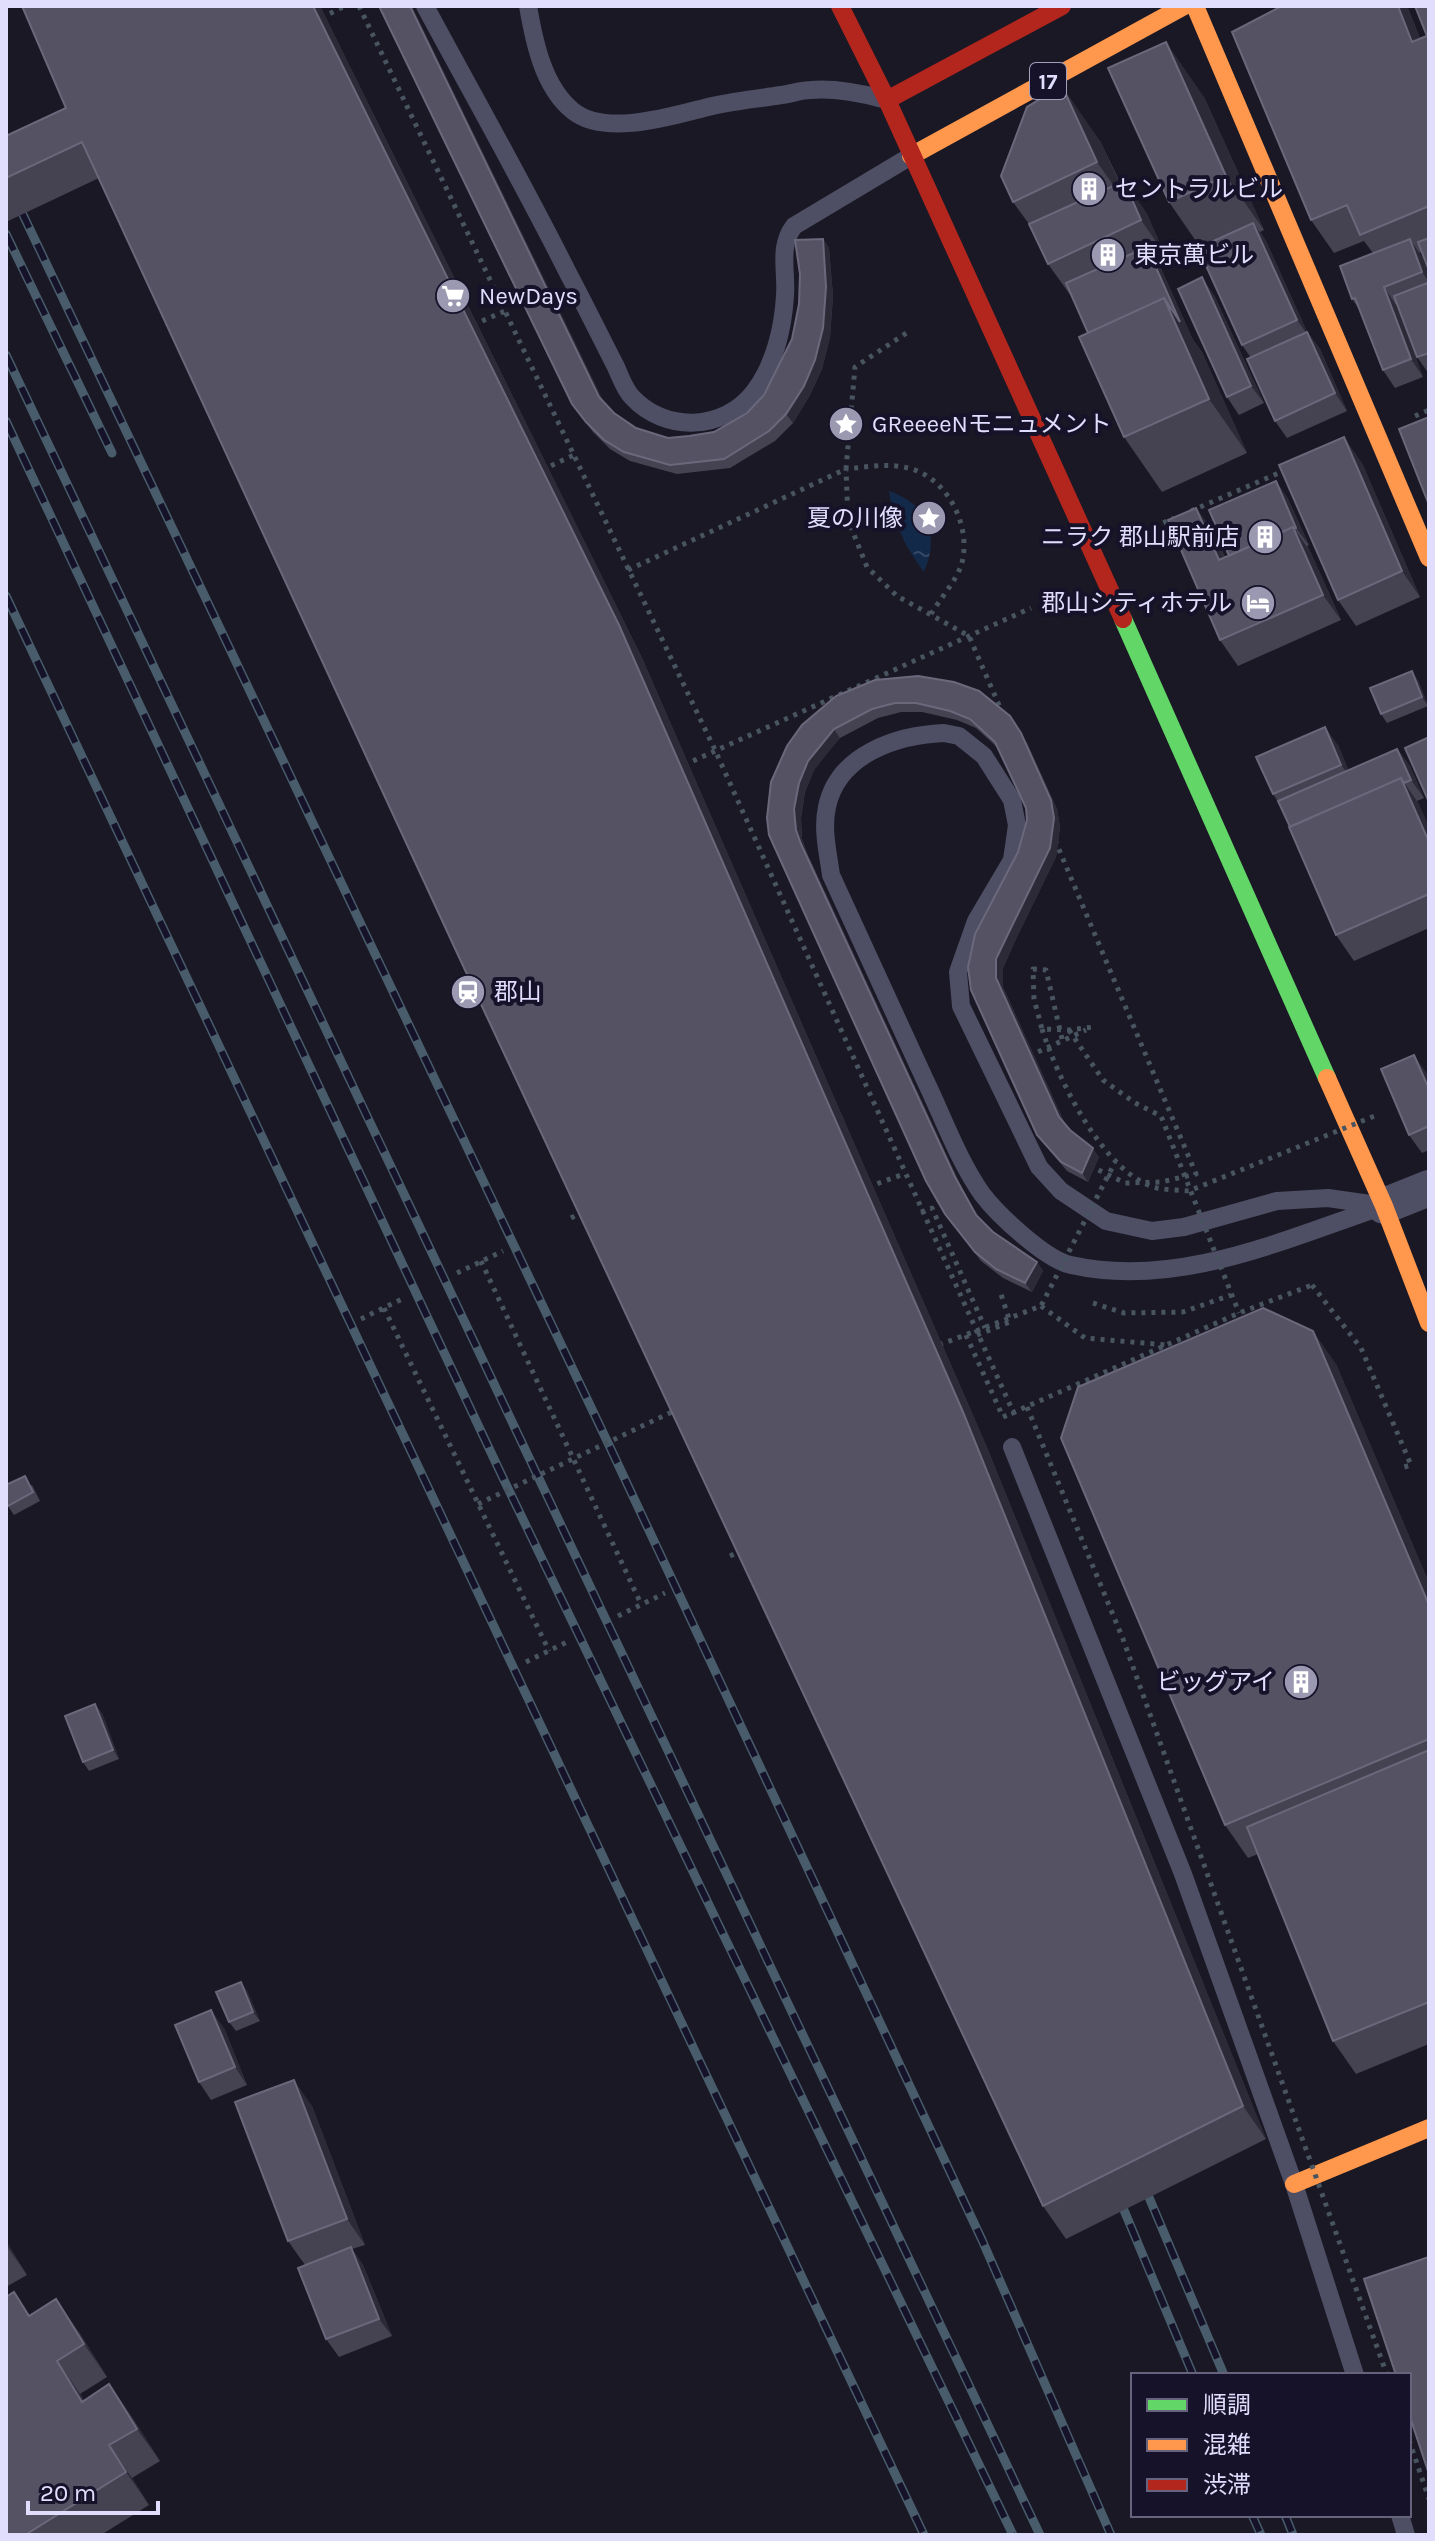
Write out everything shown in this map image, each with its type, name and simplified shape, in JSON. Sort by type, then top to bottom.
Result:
[{"type":"street","points":[[840,6],[887,100],[1093,553],[1384,1206],[1429,1323]]},
{"type":"street","name":"17","points":[[887,100],[1062,6]]},
{"type":"street","name":"17","points":[[911,156],[1184,6]]},
{"type":"street","points":[[1195,6],[1429,558]]},
{"type":"street","points":[[1384,1206],[1429,1188]]},
{"type":"street","points":[[1294,2184],[1429,2128]]},
{"type":"lane","points":[[425,6],[530,198],[631,396],[668,420],[698,424],[715,421],[753,394],[771,364],[779,337],[785,296],[784,251],[787,236],[794,226],[911,156]]},
{"type":"lane","points":[[528,6],[534,41],[559,95],[573,112],[593,120],[622,124],[670,118],[706,107],[811,90],[856,93],[887,100]]},
{"type":"lane","points":[[944,733],[959,736],[984,756],[1012,800],[1017,825],[1012,860],[976,921],[958,972],[961,1006],[1039,1167],[1061,1191],[1106,1221],[1152,1231],[1184,1227],[1277,1201],[1328,1198],[1384,1206],[1202,1265],[1143,1271],[1068,1265],[1032,1242],[1001,1216],[975,1181],[955,1145],[831,875],[825,831],[827,807],[836,783],[854,764],[876,748],[906,737],[944,733]]},
{"type":"lane","points":[[1012,1447],[1183,1874],[1294,2184],[1354,2373]]},
{"type":"path","points":[[310,23],[345,6]]},
{"type":"path","points":[[359,6],[715,750],[1017,1420]]},
{"type":"path","points":[[462,329],[505,311]]},
{"type":"path","points":[[908,332],[855,367],[846,469],[848,520],[867,567],[897,596],[969,636],[1006,724]]},
{"type":"path","points":[[1374,432],[1429,410]]},
{"type":"path","points":[[534,474],[574,455]]},
{"type":"path","points":[[628,570],[846,469],[873,466],[909,468],[931,479],[951,499],[963,529],[961,566],[931,614]]},
{"type":"path","points":[[1145,531],[1288,469]]},
{"type":"path","points":[[676,769],[1031,608]]},
{"type":"path","points":[[1049,826],[1196,1174],[1161,1182],[1125,1183],[1086,1164]]},
{"type":"path","points":[[1062,1039],[1046,970],[1033,969],[1034,999],[1042,1029],[1052,1062],[1072,1100],[1115,1162],[1155,1188],[1189,1191],[1377,1115]]},
{"type":"path","points":[[1023,1059],[1094,1027],[1042,1029]]},
{"type":"path","points":[[1069,1030],[1103,1080],[1135,1103],[1161,1116],[1239,1313]]},
{"type":"path","points":[[930,1349],[1041,1306],[1115,1162]]},
{"type":"path","points":[[865,1188],[904,1174]]},
{"type":"path","points":[[921,1212],[932,1208],[985,1328]]},
{"type":"path","points":[[571,1218],[588,1209]]},
{"type":"path","points":[[457,1273],[503,1251]]},
{"type":"path","points":[[481,1261],[641,1604]]},
{"type":"path","points":[[966,1335],[1003,1417],[1239,1313],[1312,1285],[1361,1348],[1411,1465],[1401,1468]]},
{"type":"path","points":[[977,1335],[1010,1322],[1000,1291],[1011,1317]]},
{"type":"path","points":[[361,1319],[404,1298]]},
{"type":"path","points":[[1041,1306],[1085,1338],[1167,1345]]},
{"type":"path","points":[[384,1308],[549,1651]]},
{"type":"path","points":[[478,1504],[682,1407]]},
{"type":"path","points":[[1027,1407],[1123,1639],[1386,2373]]},
{"type":"path","points":[[730,1556],[749,1548]]},
{"type":"path","points":[[618,1616],[665,1593]]},
{"type":"path","points":[[526,1662],[569,1641]]},
{"type":"path","points":[[1381,2357],[1390,2353]]},
{"type":"path","points":[[1411,2445],[1429,2499]]},
{"type":"water","points":[[889,491],[913,504],[927,522],[931,545],[924,572],[901,534]]},
{"type":"building","name":"郡山","points":[[22,6],[313,6],[619,625],[963,1412],[1243,2106],[1043,2206],[82,142],[6,178],[6,136],[66,108]]},
{"type":"building","points":[[379,6],[410,6],[599,397],[614,413],[636,428],[668,438],[689,436],[714,432],[747,413],[764,395],[792,339],[799,304],[800,274],[795,240],[823,239],[826,287],[823,328],[815,360],[804,386],[786,414],[769,431],[724,459],[670,465],[624,452],[604,440],[586,422],[572,404]]},
{"type":"building","points":[[1282,6],[1398,6],[1412,42],[1429,35],[1429,206],[1360,235],[1347,205],[1311,220],[1232,32]]},
{"type":"building","points":[[1415,6],[1429,6],[1427,36]]},
{"type":"building","points":[[1166,42],[1226,176],[1169,202],[1108,68]]},
{"type":"building","points":[[1062,86],[1097,162],[1013,202],[1001,176],[1027,107]]},
{"type":"building","points":[[1124,181],[1141,220],[1048,264],[1029,224]]},
{"type":"building","points":[[1253,223],[1297,320],[1242,345],[1198,248]]},
{"type":"building","points":[[1429,238],[1429,271],[1418,242]]},
{"type":"building","points":[[1410,239],[1422,272],[1384,287],[1411,359],[1383,370],[1340,266]]},
{"type":"building","points":[[1147,247],[1180,322],[1164,298],[1088,333],[1066,283]]},
{"type":"building","points":[[1202,277],[1251,386],[1227,397],[1178,289]]},
{"type":"building","points":[[1427,283],[1429,353],[1417,357],[1394,296]]},
{"type":"building","points":[[1164,298],[1209,399],[1124,437],[1079,337]]},
{"type":"building","points":[[1307,332],[1335,393],[1275,421],[1247,359]]},
{"type":"building","points":[[1429,417],[1429,505],[1399,429]]},
{"type":"building","points":[[1344,437],[1402,571],[1338,600],[1279,465]]},
{"type":"building","points":[[1276,481],[1296,528],[1229,556],[1209,510]]},
{"type":"building","name":"郡山シティホテル","points":[[1196,508],[1219,560],[1293,527],[1323,595],[1220,640],[1168,520]]},
{"type":"building","points":[[1412,671],[1422,697],[1381,714],[1370,688]]},
{"type":"building","points":[[918,676],[954,682],[979,691],[1010,716],[1021,733],[1051,800],[1054,818],[1050,848],[996,959],[996,978],[1059,1117],[1093,1148],[1082,1173],[1061,1162],[1037,1135],[971,990],[968,967],[975,934],[1018,852],[1027,820],[1026,808],[995,742],[970,719],[950,711],[916,703],[895,703],[872,709],[834,729],[808,761],[799,783],[794,809],[796,830],[955,1177],[976,1215],[993,1232],[1037,1262],[1025,1283],[996,1269],[975,1252],[945,1214],[926,1181],[769,835],[767,818],[771,782],[787,746],[802,725],[836,696],[875,680]]},
{"type":"building","points":[[1325,727],[1341,765],[1273,794],[1256,757]]},
{"type":"building","points":[[1429,737],[1429,802],[1405,748]]},
{"type":"building","points":[[1397,749],[1411,780],[1404,783],[1401,778],[1290,827],[1278,801]]},
{"type":"building","points":[[1401,778],[1429,842],[1429,894],[1336,935],[1289,827]]},
{"type":"building","points":[[1414,1055],[1429,1089],[1429,1126],[1409,1135],[1381,1069]]},
{"type":"building","name":"ビッグアイ","points":[[1263,1308],[1313,1331],[1429,1605],[1429,1739],[1225,1825],[1061,1438],[1078,1387]]},
{"type":"building","points":[[25,1476],[33,1492],[8,1506],[6,1485]]},
{"type":"building","points":[[95,1704],[113,1750],[83,1762],[65,1716]]},
{"type":"building","points":[[1429,1750],[1429,2002],[1333,2041],[1247,1827]]},
{"type":"building","points":[[241,1982],[253,2012],[229,2022],[216,1992]]},
{"type":"building","points":[[211,2010],[235,2067],[199,2082],[175,2025]]},
{"type":"building","points":[[294,2080],[347,2219],[288,2241],[235,2102]]},
{"type":"building","points":[[351,2247],[379,2319],[326,2339],[298,2268]]},
{"type":"building","points":[[1429,2257],[1429,2474],[1411,2420],[1411,2373],[1395,2373],[1364,2279]]},
{"type":"building","points":[[14,2292],[29,2316],[56,2299],[84,2344],[57,2361],[82,2402],[109,2384],[137,2429],[109,2445],[126,2472],[25,2535],[6,2535],[6,2297]]},
{"type":"railway","points":[[6,179],[608,1443],[982,2240],[1111,2535]]},
{"type":"railway","points":[[6,234],[112,453]]},
{"type":"railway","points":[[6,355],[1040,2535]]},
{"type":"railway","points":[[6,421],[503,1478],[1013,2535]]},
{"type":"railway","points":[[6,596],[924,2535]]},
{"type":"railway","points":[[1140,2176],[1223,2373]]},
{"type":"railway","points":[[1116,2191],[1192,2373]]},
{"type":"railway","points":[[1253,2517],[1261,2535]]},
{"type":"railway","points":[[1286,2517],[1293,2535]]},
{"type":"traffic: fast","points":[[1123,619],[1327,1078]]},
{"type":"traffic: slow","points":[[911,156],[1184,6]]},
{"type":"traffic: slow","points":[[1195,6],[1429,558]]},
{"type":"traffic: slow","points":[[1327,1078],[1384,1206],[1429,1323]]},
{"type":"traffic: slow","points":[[1294,2184],[1429,2128]]},
{"type":"traffic: jam","points":[[840,6],[887,100],[1123,619]]},
{"type":"traffic: jam","points":[[887,100],[1062,6]]},
{"type":"place","name":"セントラルビル","points":[[1089,189]]},
{"type":"place","name":"東京萬ビル","points":[[1108,255]]},
{"type":"place","name":"NewDays","points":[[453,296]]},
{"type":"place","name":"GReeeeNモニュメント","points":[[846,424]]},
{"type":"place","name":"夏の川像","points":[[929,518]]},
{"type":"place","name":"ニラク 郡山駅前店","points":[[1265,537]]},
{"type":"place","name":"郡山シティホテル","points":[[1258,603]]},
{"type":"place","name":"郡山","points":[[468,992]]},
{"type":"place","name":"ビッグアイ","points":[[1301,1682]]}]
